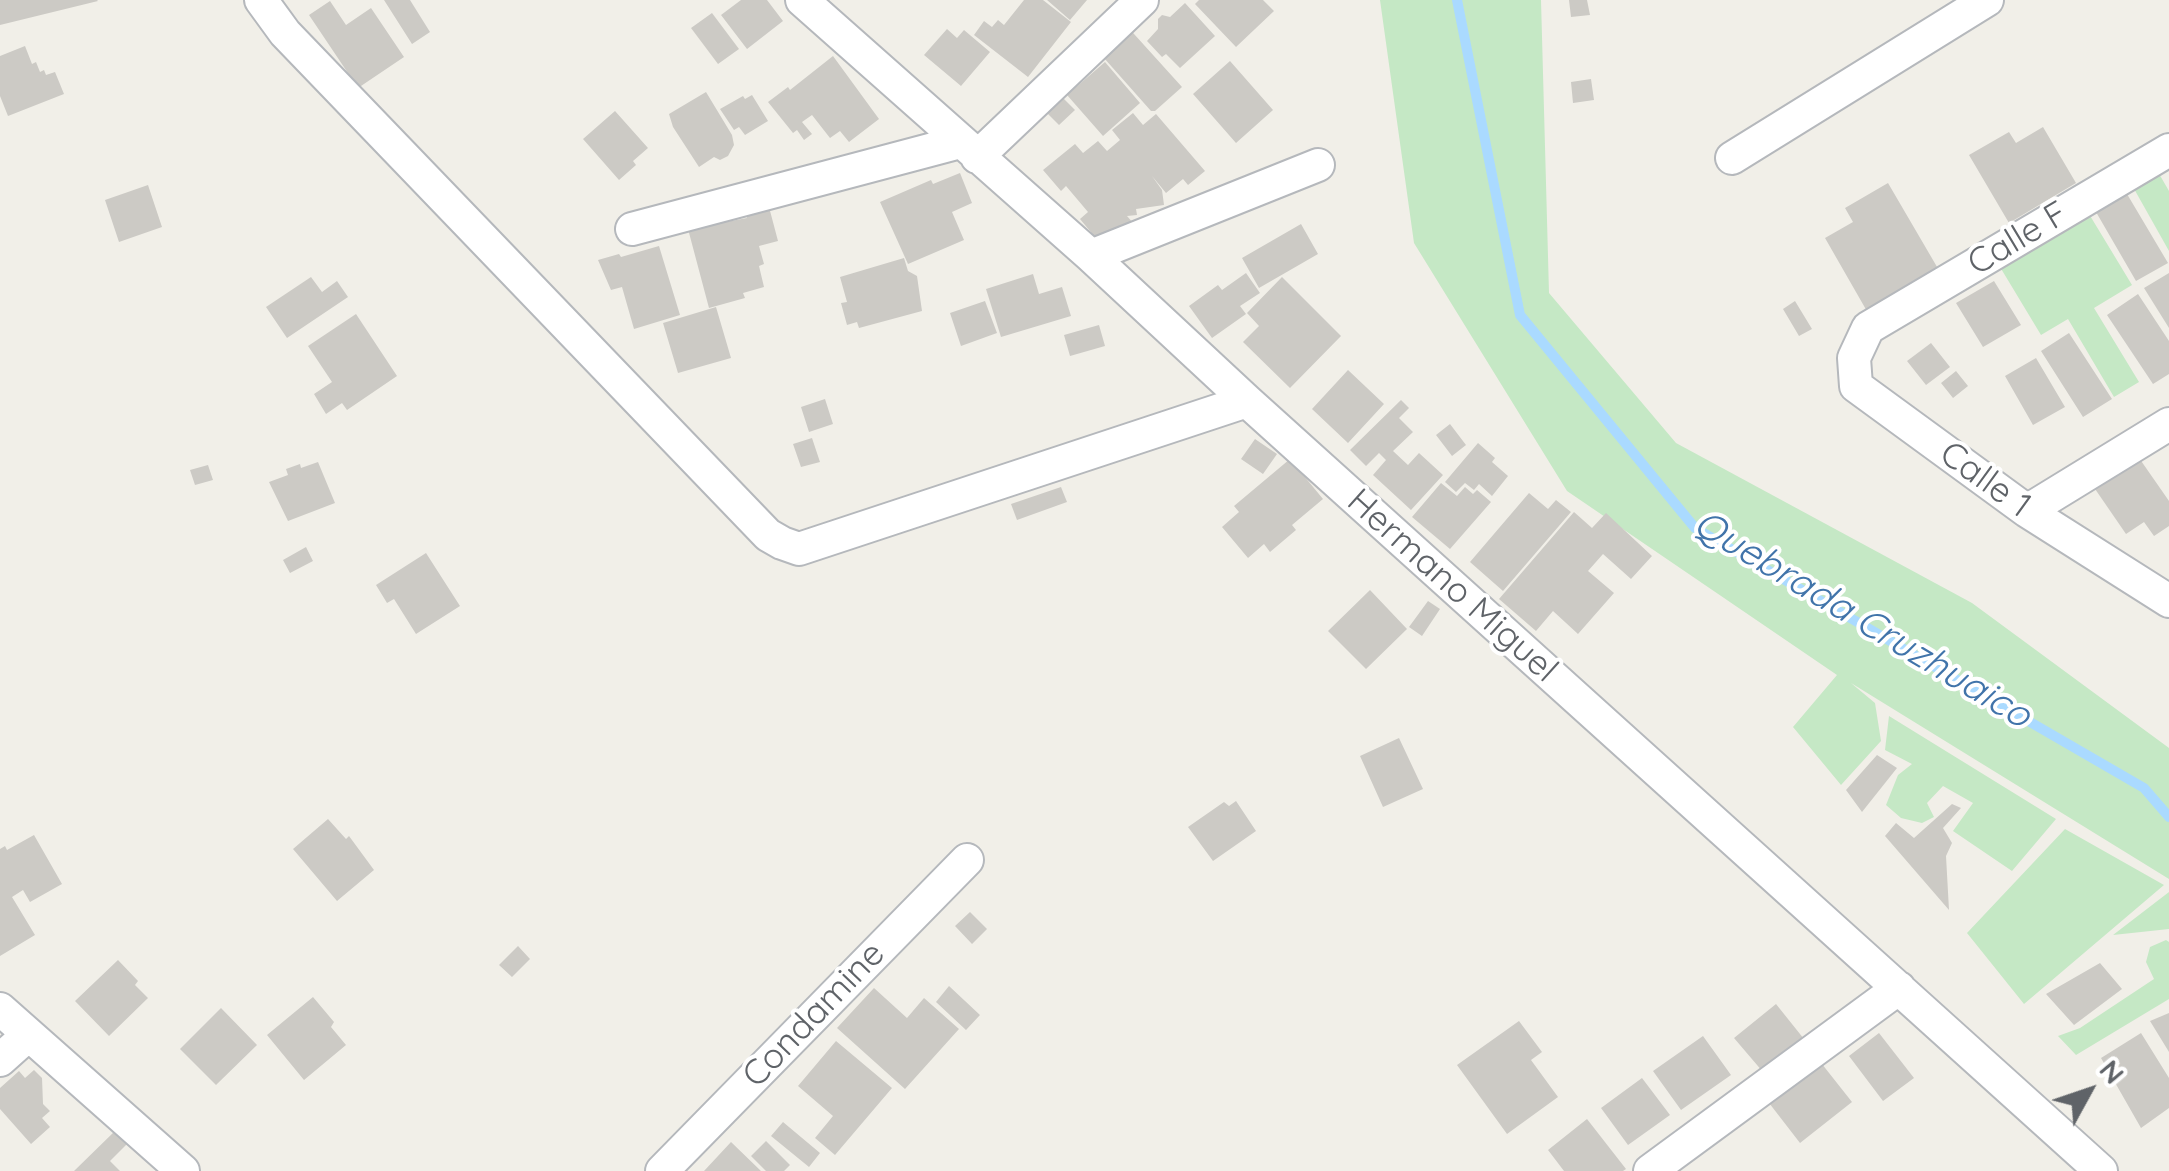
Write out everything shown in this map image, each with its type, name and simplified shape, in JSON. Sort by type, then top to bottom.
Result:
[{"type":"street","points":[[261,0],[298,48],[754,521],[782,543],[799,549],[1247,401]]},
{"type":"street","name":"Hermano Miguel","points":[[802,0],[2102,1171]]},
{"type":"street","points":[[632,229],[968,150],[1142,0]]},
{"type":"street","points":[[1732,158],[1987,0]]},
{"type":"street","name":"Calle F","points":[[1868,328],[2169,150]]},
{"type":"street","points":[[1090,256],[1318,165]]},
{"type":"street","name":"Calle 1","points":[[1868,328],[1854,358],[1856,386],[2027,512],[2169,600]]},
{"type":"street","points":[[2027,512],[2169,424]]},
{"type":"street","name":"Condamine","points":[[662,1171],[967,860]]},
{"type":"street","points":[[1650,1171],[1899,988]]},
{"type":"street","points":[[0,1009],[183,1171]]},
{"type":"street","points":[[0,1060],[28,1035]]},
{"type":"green space","points":[[1380,0],[1541,0],[1549,293],[1676,443],[1972,603],[2169,748],[2169,879],[1851,683],[1875,703],[1881,741],[1841,785],[1793,727],[1837,675],[1567,491],[1414,243]]},
{"type":"green space","points":[[2158,172],[2169,191],[2169,251],[2133,187]]},
{"type":"green space","points":[[2089,214],[2132,285],[2094,308],[2139,382],[2114,397],[2068,319],[2041,335],[2000,267]]},
{"type":"green space","points":[[1889,716],[2056,819],[2012,871],[1953,831],[1973,803],[1943,786],[1927,803],[1934,817],[1922,823],[1901,818],[1886,805],[1898,775],[1912,764],[1885,750]]},
{"type":"green space","points":[[2065,829],[2164,885],[2024,1004],[1967,933]]},
{"type":"green space","points":[[2169,892],[2169,929],[2113,935]]},
{"type":"green space","points":[[2166,940],[2169,999],[2076,1055],[2058,1036],[2080,1028],[2154,979],[2146,962],[2150,947]]},
{"type":"building","points":[[0,0],[97,0],[98,1],[0,25]]},
{"type":"building","points":[[384,0],[410,0],[430,32],[412,44]]},
{"type":"building","points":[[741,0],[767,0],[783,21],[747,49],[721,15]]},
{"type":"building","points":[[1024,0],[1043,0],[1071,22],[1028,77],[974,35],[984,21],[992,27],[998,20],[1004,25]]},
{"type":"building","points":[[1047,0],[1087,0],[1070,20]]},
{"type":"building","points":[[1199,0],[1263,0],[1274,11],[1236,47],[1195,4]]},
{"type":"building","points":[[1569,0],[1587,0],[1590,15],[1571,17]]},
{"type":"building","points":[[330,1],[346,25],[371,8],[404,57],[358,88],[309,15]]},
{"type":"building","points":[[1185,3],[1215,36],[1180,68],[1147,41],[1158,29],[1162,15],[1170,17]]},
{"type":"building","points":[[712,13],[739,49],[718,64],[691,28]]},
{"type":"building","points":[[1125,24],[1182,87],[1155,111],[1104,58]]},
{"type":"building","points":[[947,29],[957,38],[964,30],[990,52],[961,86],[924,55]]},
{"type":"building","points":[[25,46],[40,72],[55,72],[64,94],[8,116],[0,96],[0,56]]},
{"type":"building","points":[[833,56],[879,119],[849,142],[840,131],[830,138],[812,115],[802,122],[812,134],[804,140],[797,130],[793,133],[768,102]]},
{"type":"building","points":[[1230,61],[1273,110],[1236,143],[1193,94]]},
{"type":"building","points":[[1105,62],[1140,103],[1103,136],[1067,95]]},
{"type":"building","points":[[1591,79],[1594,100],[1573,103],[1571,82]]},
{"type":"building","points":[[1056,91],[1075,110],[1059,125],[1040,106]]},
{"type":"building","points":[[706,92],[734,145],[728,156],[720,160],[714,157],[699,167],[669,114]]},
{"type":"building","points":[[752,95],[768,121],[745,135],[739,127],[734,130],[720,109]]},
{"type":"building","points":[[615,111],[648,148],[619,180],[583,139]]},
{"type":"building","points":[[1133,113],[1143,125],[1156,114],[1205,171],[1188,185],[1183,179],[1166,193],[1152,176],[1162,190],[1164,205],[1136,209],[1137,215],[1127,216],[1134,224],[1105,249],[1080,219],[1088,212],[1066,186],[1061,191],[1043,170],[1075,144],[1083,153],[1098,141],[1107,151],[1120,140],[1112,130]]},
{"type":"building","points":[[2043,127],[2076,183],[2009,223],[1969,155],[2009,132],[2016,143]]},
{"type":"building","points":[[960,173],[972,203],[952,212],[964,240],[908,264],[880,202],[931,180],[933,184]]},
{"type":"building","points":[[1888,183],[1940,272],[1868,313],[1825,238],[1853,222],[1845,208]]},
{"type":"building","points":[[148,185],[162,227],[119,242],[105,200]]},
{"type":"building","points":[[2127,194],[2168,263],[2136,281],[2096,212]]},
{"type":"building","points":[[769,207],[778,241],[759,246],[764,287],[743,293],[745,298],[709,308],[688,229],[747,218],[746,213]]},
{"type":"building","points":[[1301,224],[1318,254],[1259,288],[1242,258]]},
{"type":"building","points":[[659,246],[680,315],[634,329],[622,287],[611,290],[598,260]]},
{"type":"building","points":[[904,258],[908,271],[917,276],[922,311],[859,328],[857,322],[847,325],[841,303],[847,302],[840,277]]},
{"type":"building","points":[[1246,273],[1260,293],[1240,306],[1246,314],[1212,338],[1189,306],[1218,285],[1222,290]]},
{"type":"building","points":[[2169,273],[2169,328],[2144,288]]},
{"type":"building","points":[[1033,274],[1039,294],[1062,287],[1071,316],[1001,337],[986,289]]},
{"type":"building","points":[[311,277],[322,292],[337,281],[348,297],[287,338],[266,307]]},
{"type":"building","points":[[1282,277],[1341,336],[1290,388],[1243,342],[1259,326],[1247,313]]},
{"type":"building","points":[[1994,281],[2021,325],[1983,347],[1956,303]]},
{"type":"building","points":[[2138,294],[2169,341],[2169,374],[2153,384],[2107,315]]},
{"type":"building","points":[[985,301],[997,333],[961,346],[950,313]]},
{"type":"building","points":[[1795,301],[1812,329],[1799,336],[1783,309]]},
{"type":"building","points":[[716,307],[731,358],[678,373],[663,323]]},
{"type":"building","points":[[356,314],[397,376],[347,410],[342,403],[326,414],[314,394],[332,382],[308,346]]},
{"type":"building","points":[[1099,325],[1105,346],[1070,356],[1064,335]]},
{"type":"building","points":[[2069,333],[2112,399],[2083,417],[2041,351]]},
{"type":"building","points":[[1931,343],[1950,367],[1926,385],[1907,361]]},
{"type":"building","points":[[2036,358],[2065,407],[2033,425],[2005,376]]},
{"type":"building","points":[[1348,370],[1384,404],[1348,443],[1312,409]]},
{"type":"building","points":[[1956,371],[1968,386],[1953,398],[1941,383]]},
{"type":"building","points":[[825,399],[833,424],[809,432],[801,407]]},
{"type":"building","points":[[1401,400],[1409,408],[1399,418],[1413,432],[1393,451],[1408,465],[1419,453],[1443,475],[1411,510],[1373,475],[1386,460],[1379,453],[1366,466],[1350,450]]},
{"type":"building","points":[[1450,424],[1466,445],[1452,456],[1436,435]]},
{"type":"building","points":[[812,438],[820,462],[801,467],[793,444]]},
{"type":"building","points":[[1255,439],[1277,454],[1263,474],[1241,459]]},
{"type":"building","points":[[1478,443],[1508,476],[1492,496],[1479,484],[1474,490],[1465,483],[1456,492],[1445,482]]},
{"type":"building","points":[[2137,455],[2169,501],[2169,526],[2154,536],[2144,522],[2126,534],[2093,486]]},
{"type":"building","points":[[1290,459],[1323,499],[1292,525],[1296,530],[1270,552],[1264,544],[1248,558],[1222,527],[1239,512],[1234,506]]},
{"type":"building","points":[[318,462],[335,503],[288,521],[269,482],[288,475],[286,469]]},
{"type":"building","points":[[208,465],[213,480],[195,485],[190,470]]},
{"type":"building","points":[[1441,483],[1457,496],[1465,487],[1473,494],[1477,490],[1491,502],[1450,549],[1412,517]]},
{"type":"building","points":[[1061,487],[1067,502],[1017,520],[1011,504]]},
{"type":"building","points":[[1529,493],[1548,509],[1556,500],[1571,512],[1503,591],[1470,562]]},
{"type":"building","points":[[1574,512],[1592,528],[1606,513],[1652,556],[1631,579],[1603,554],[1588,571],[1614,593],[1578,634],[1553,611],[1536,631],[1499,599]]},
{"type":"building","points":[[306,547],[313,561],[290,573],[283,560]]},
{"type":"building","points":[[426,553],[460,606],[416,634],[394,599],[387,603],[376,585]]},
{"type":"building","points":[[1370,590],[1407,629],[1366,669],[1328,631]]},
{"type":"building","points":[[1428,601],[1440,609],[1422,636],[1409,627]]},
{"type":"building","points":[[1399,738],[1423,789],[1383,807],[1360,756]]},
{"type":"building","points":[[1877,755],[1897,768],[1862,812],[1846,790]]},
{"type":"building","points":[[1236,801],[1256,831],[1213,861],[1188,827],[1224,802],[1229,806]]},
{"type":"building","points":[[1952,804],[1961,808],[1943,828],[1952,843],[1946,856],[1949,910],[1885,836],[1896,823],[1914,838]]},
{"type":"building","points":[[328,819],[346,839],[349,836],[374,870],[337,901],[293,849]]},
{"type":"building","points":[[34,835],[62,884],[30,902],[23,890],[12,897],[35,935],[0,956],[0,849],[5,846],[7,850]]},
{"type":"building","points":[[970,912],[987,929],[972,944],[955,926]]},
{"type":"building","points":[[518,946],[530,959],[512,977],[499,965]]},
{"type":"building","points":[[118,960],[148,998],[109,1036],[75,1001]]},
{"type":"building","points":[[2100,963],[2122,989],[2074,1025],[2046,994]]},
{"type":"building","points":[[949,986],[980,1015],[966,1030],[936,1002]]},
{"type":"building","points":[[874,988],[907,1018],[924,998],[959,1029],[905,1089],[837,1028]]},
{"type":"building","points":[[313,997],[334,1022],[331,1027],[346,1045],[304,1080],[267,1035]]},
{"type":"building","points":[[1776,1004],[1804,1039],[1763,1072],[1734,1038]]},
{"type":"building","points":[[221,1008],[257,1045],[216,1085],[180,1049]]},
{"type":"building","points":[[2169,1013],[2169,1052],[2150,1021]]},
{"type":"building","points":[[1519,1021],[1542,1052],[1531,1060],[1558,1097],[1507,1134],[1457,1065]]},
{"type":"building","points":[[1879,1033],[1914,1078],[1883,1101],[1849,1056]]},
{"type":"building","points":[[2141,1033],[2169,1078],[2169,1108],[2141,1128],[2101,1058]]},
{"type":"building","points":[[1703,1036],[1731,1075],[1681,1110],[1653,1071]]},
{"type":"building","points":[[836,1041],[892,1088],[835,1155],[815,1138],[833,1116],[798,1086]]},
{"type":"building","points":[[1818,1059],[1852,1102],[1800,1143],[1766,1099]]},
{"type":"building","points":[[34,1070],[42,1078],[43,1104],[50,1111],[42,1118],[50,1127],[31,1144],[0,1109],[0,1088],[19,1071],[25,1078]]},
{"type":"building","points":[[1642,1078],[1670,1115],[1628,1145],[1601,1108]]},
{"type":"building","points":[[1587,1119],[1626,1169],[1564,1171],[1548,1150]]},
{"type":"building","points":[[783,1122],[820,1153],[809,1167],[771,1136]]},
{"type":"building","points":[[116,1130],[128,1143],[110,1161],[120,1171],[74,1171]]},
{"type":"building","points":[[766,1141],[790,1165],[784,1171],[766,1171],[751,1156]]},
{"type":"building","points":[[731,1142],[761,1171],[704,1171]]},
{"type":"waterway","name":"Quebrada Cruzhuaico","points":[[1457,0],[1520,315],[1695,528],[2144,788],[2169,817]]}]
